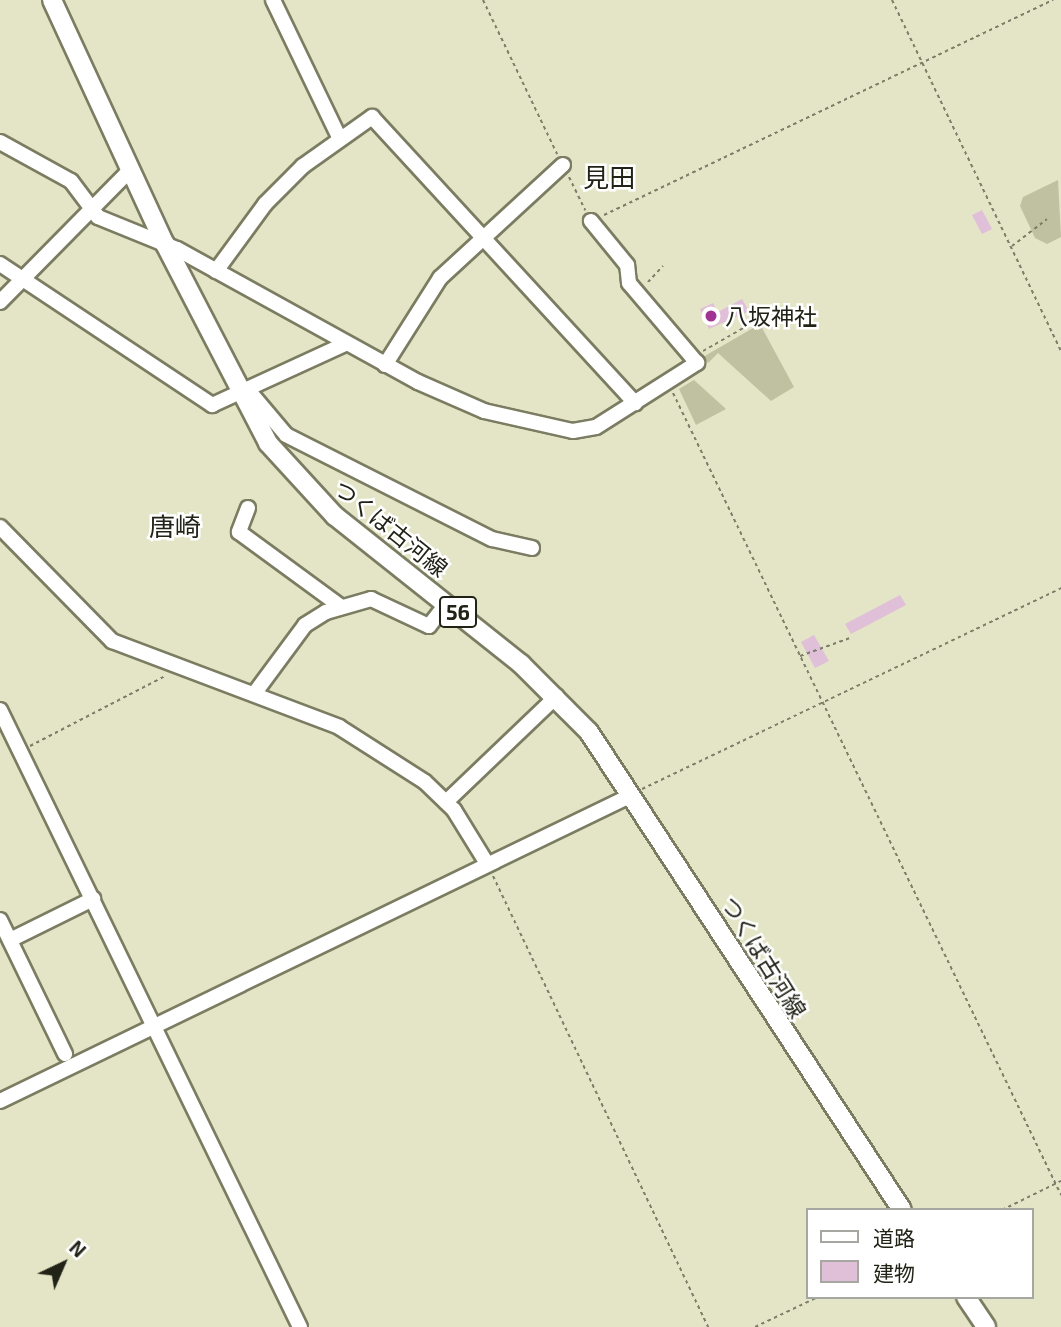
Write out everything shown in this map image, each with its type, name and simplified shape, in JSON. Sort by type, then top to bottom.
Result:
[{"type":"main road","name":"つくば古河線","points":[[52,0],[165,244],[282,463],[314,497],[447,603],[557,696],[632,795],[901,1208]]},
{"type":"main road","points":[[967,1299],[986,1327]]},
{"type":"street","points":[[273,0],[340,139]]},
{"type":"street","points":[[216,271],[265,204],[340,139],[372,117],[635,403]]},
{"type":"street","points":[[0,142],[71,181],[93,212],[165,244],[385,365],[484,411],[573,431],[596,427],[697,363],[637,293],[627,265],[591,221]]},
{"type":"street","points":[[385,365],[440,278],[563,165]]},
{"type":"street","points":[[0,302],[26,282],[130,170]]},
{"type":"street","points":[[0,264],[205,401],[222,404],[345,344]]},
{"type":"street","points":[[244,394],[286,435],[492,539],[532,548]]},
{"type":"street","points":[[248,508],[239,532],[340,607]]},
{"type":"street","points":[[0,527],[112,641],[339,727],[425,782],[446,802],[486,862]]},
{"type":"street","points":[[254,694],[305,625],[340,607],[371,599],[429,626],[447,603]]},
{"type":"street","points":[[446,802],[557,696]]},
{"type":"street","points":[[0,710],[300,1327]]},
{"type":"street","points":[[0,1101],[486,862],[632,795]]},
{"type":"street","points":[[10,940],[93,899]]},
{"type":"street","points":[[0,920],[65,1054]]},
{"type":"path","points":[[483,0],[591,221],[1053,0]]},
{"type":"path","points":[[892,0],[1061,351]]},
{"type":"path","points":[[1011,247],[1047,219]]},
{"type":"path","points":[[637,293],[663,266]]},
{"type":"path","points":[[694,359],[752,323]]},
{"type":"path","points":[[668,382],[1061,1195]]},
{"type":"path","points":[[632,795],[1061,588]]},
{"type":"path","points":[[799,657],[850,638]]},
{"type":"path","points":[[20,752],[179,667]]},
{"type":"path","points":[[486,862],[708,1327]]},
{"type":"path","points":[[1006,1208],[1061,1181]]},
{"type":"path","points":[[755,1327],[814,1299]]},
{"type":"green space","points":[[1058,180],[1061,237],[1047,244],[1035,238],[1020,206],[1023,197]]},
{"type":"green space","points":[[760,324],[794,387],[771,401],[718,353],[708,363],[703,357]]},
{"type":"green space","points":[[694,380],[726,409],[696,425],[679,389]]},
{"type":"building","points":[[982,210],[992,229],[982,234],[972,215]]},
{"type":"building","points":[[742,299],[749,311],[709,329],[700,309],[713,303],[718,312]]},
{"type":"building","points":[[900,595],[906,605],[851,634],[845,624]]},
{"type":"building","points":[[814,635],[829,661],[815,668],[801,642]]},
{"type":"place","name":"八坂神社","points":[[711,316]]},
{"type":"district","name":"見田","points":[[609,177]]},
{"type":"district","name":"唐崎","points":[[175,526]]}]
